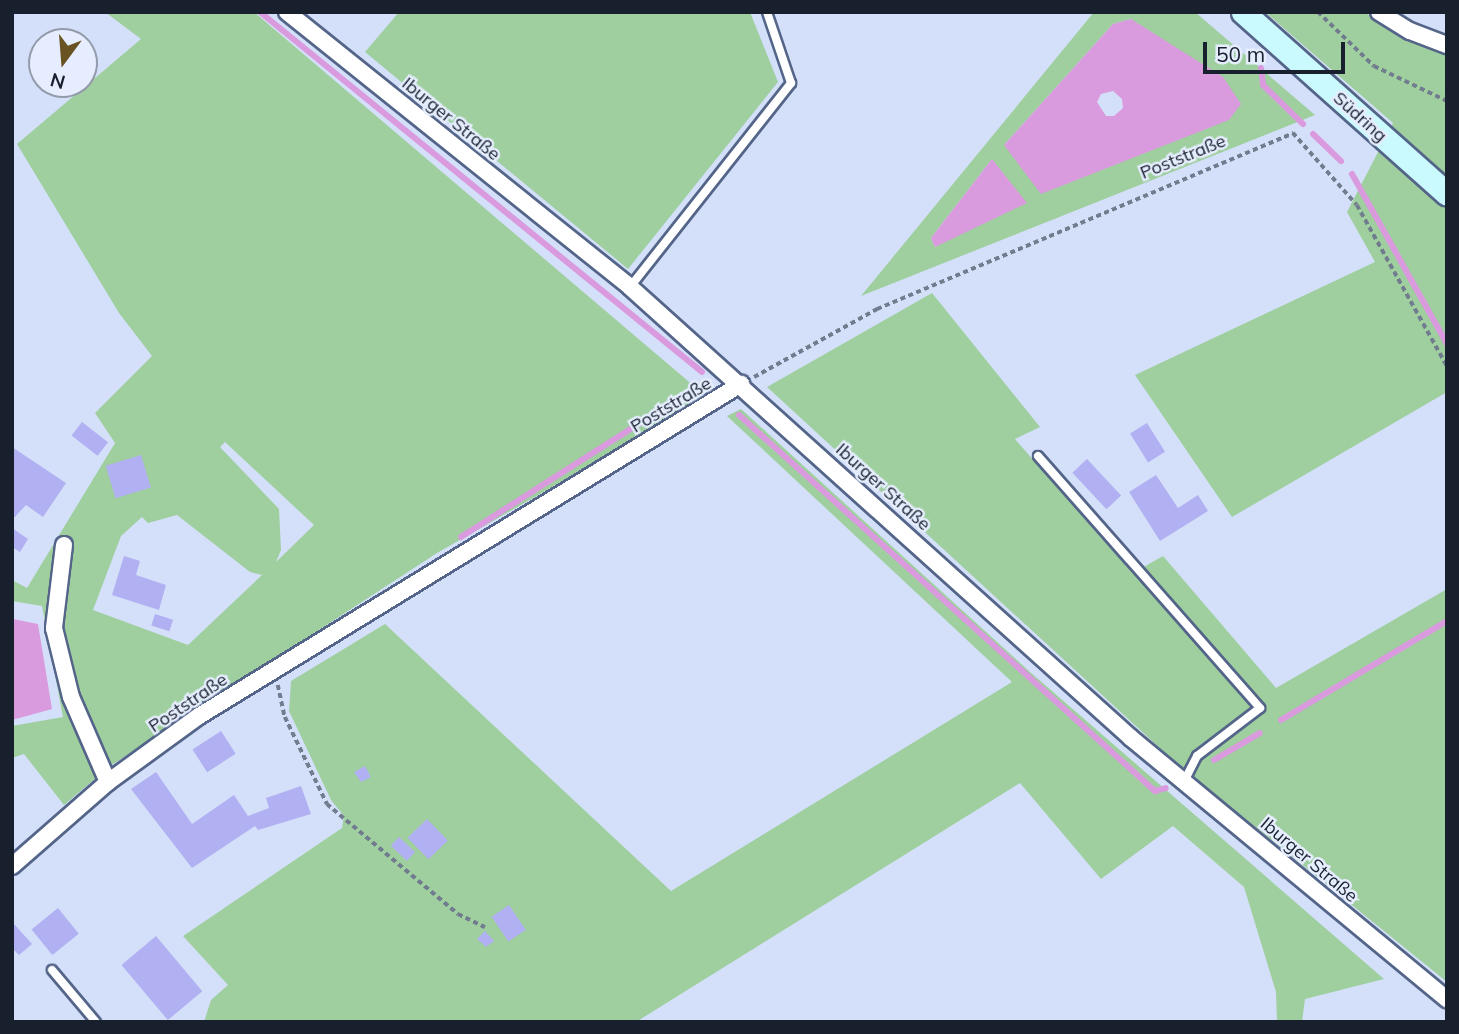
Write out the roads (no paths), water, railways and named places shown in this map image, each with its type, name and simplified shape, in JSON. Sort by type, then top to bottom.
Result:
[{"type":"main road","name":"Südring","points":[[1242,12],[1447,194]]},
{"type":"street","name":"Iburger Straße","points":[[287,12],[630,287],[1184,782],[1447,999]]},
{"type":"street","points":[[1380,12],[1410,31],[1447,45]]},
{"type":"street","name":"Poststraße","points":[[12,866],[108,782],[199,716],[741,384]]},
{"type":"street","points":[[64,545],[54,628],[71,697],[108,782]]},
{"type":"lane","points":[[630,287],[791,83],[789,66],[766,12]]},
{"type":"lane","points":[[1038,456],[1261,708],[1197,756],[1184,782]]},
{"type":"lane","points":[[52,971],[96,1022]]},
{"type":"waterway","points":[[260,12],[702,372]]},
{"type":"waterway","points":[[1261,68],[1263,85],[1303,124]]},
{"type":"waterway","points":[[1313,134],[1341,161]]},
{"type":"waterway","points":[[1352,174],[1447,344]]},
{"type":"waterway","points":[[461,537],[687,393]]},
{"type":"waterway","points":[[739,415],[1155,791],[1166,788]]},
{"type":"waterway","points":[[1281,720],[1447,621]]},
{"type":"waterway","points":[[1214,760],[1260,733]]}]
